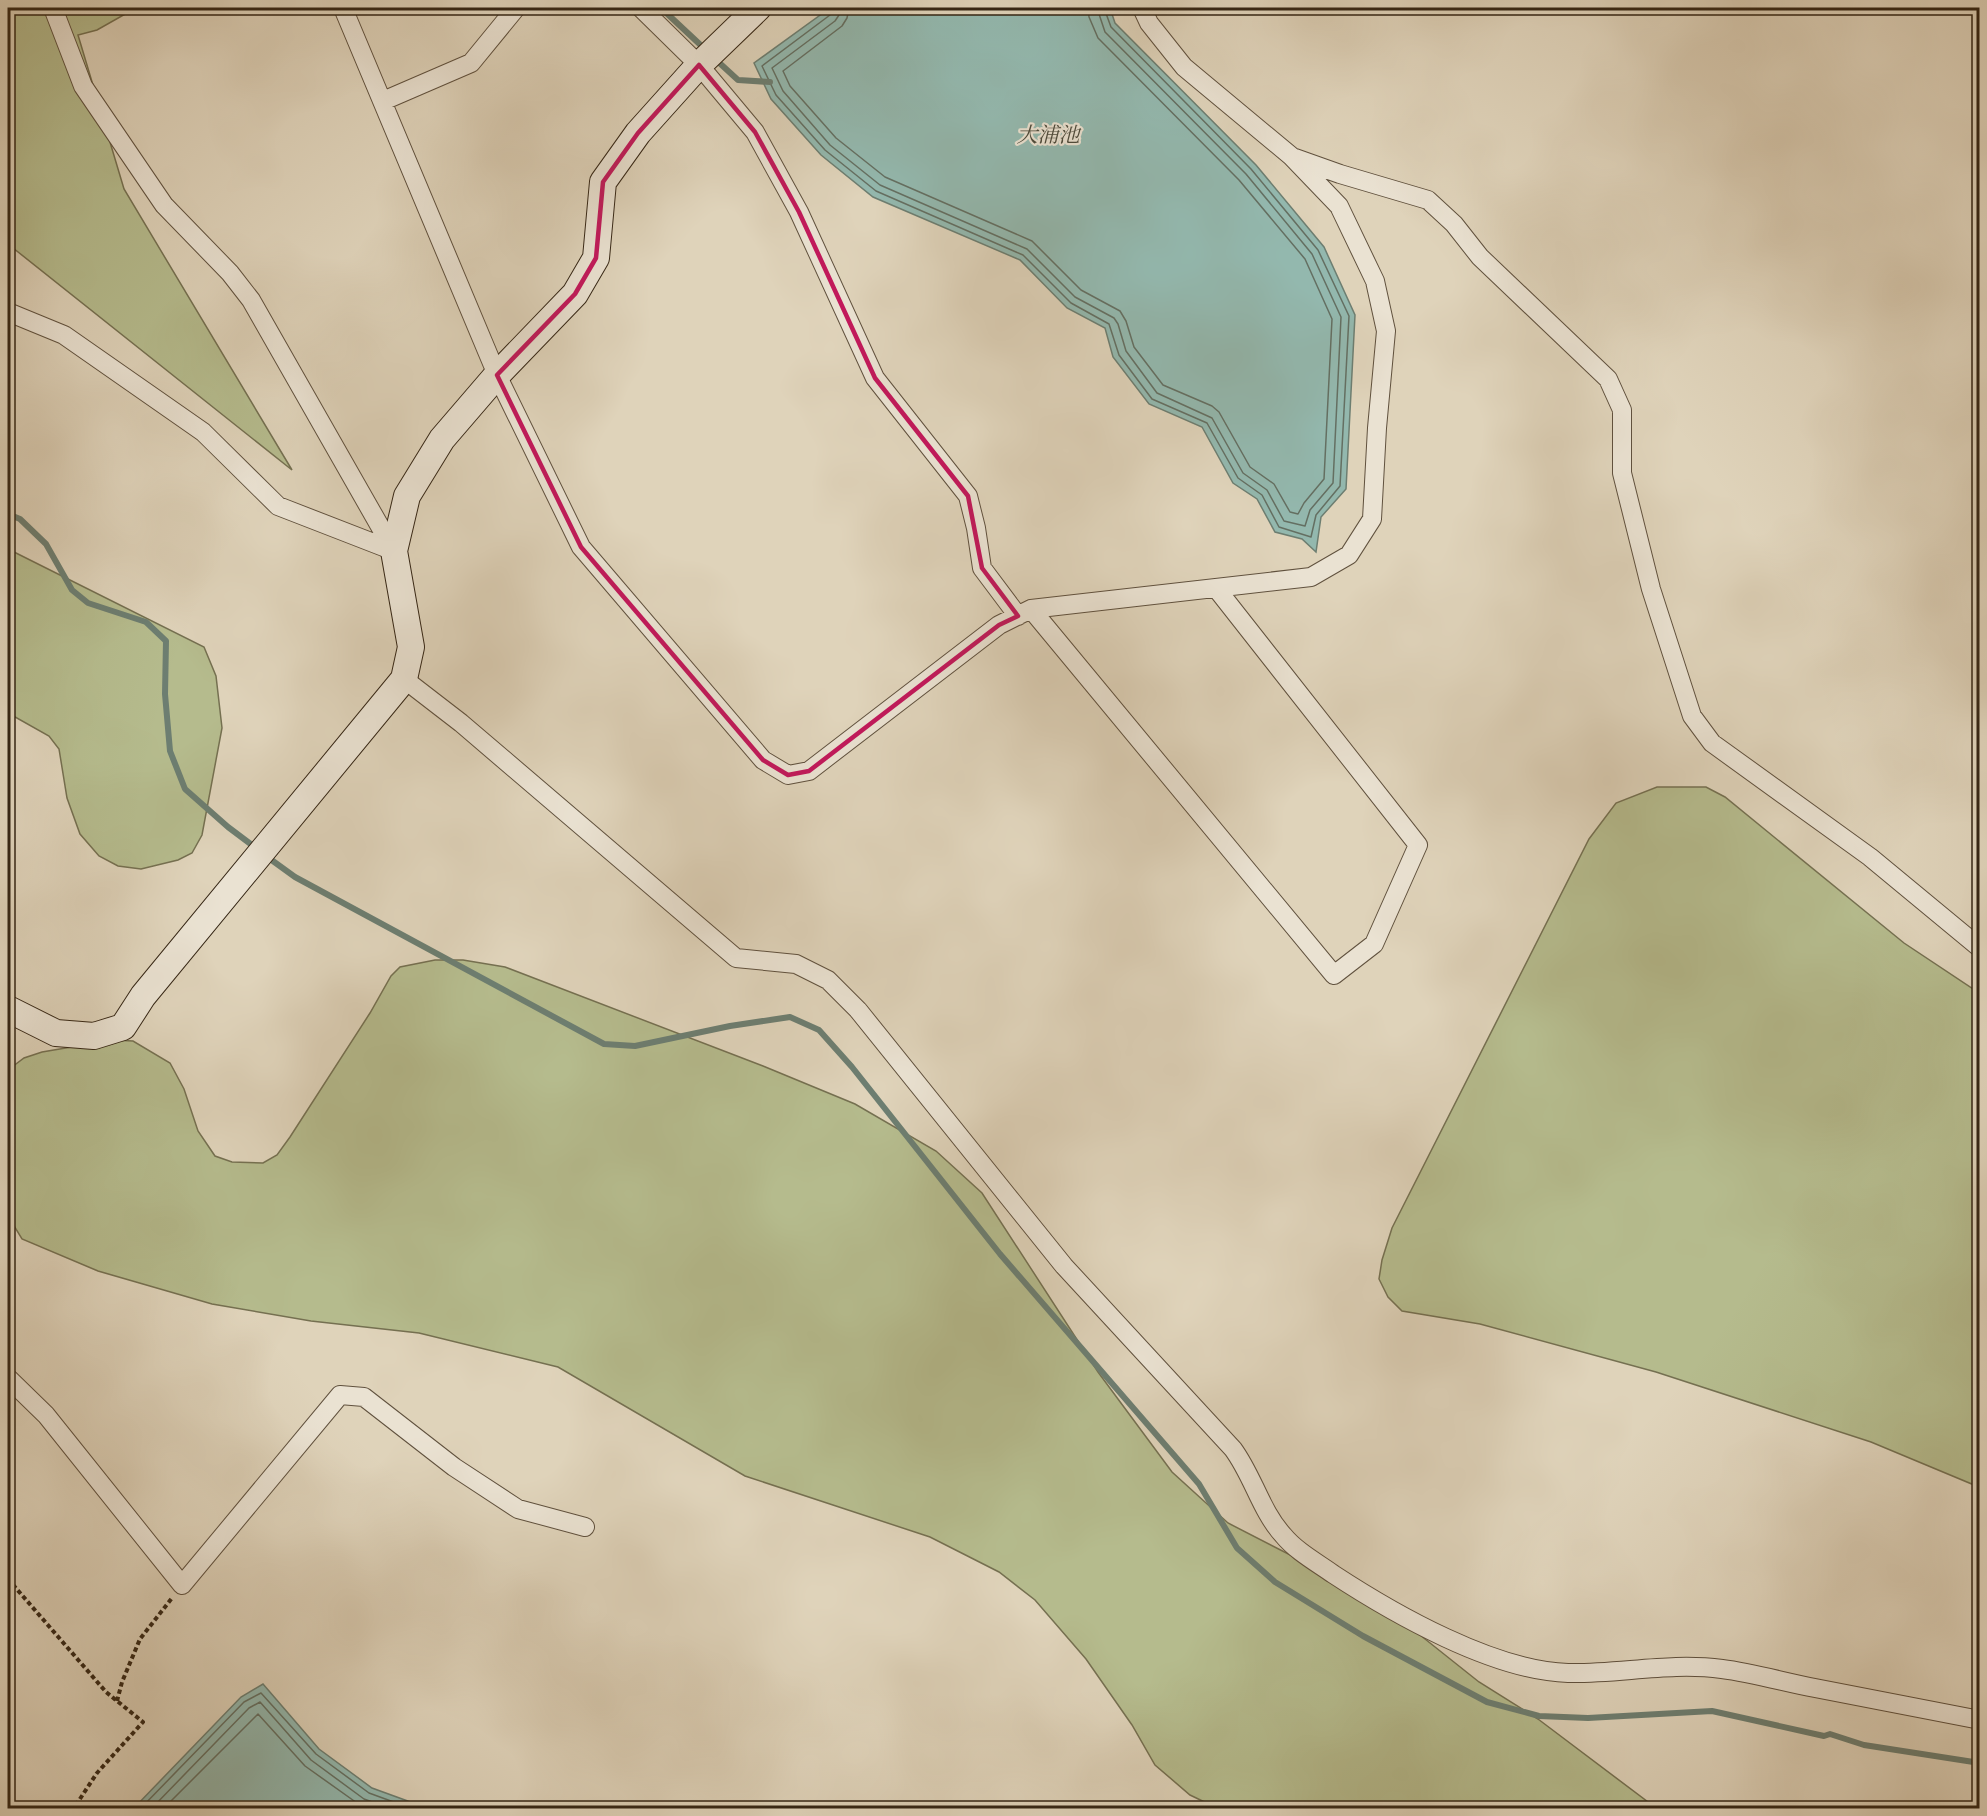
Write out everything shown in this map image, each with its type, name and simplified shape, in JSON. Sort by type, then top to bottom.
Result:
[{"type":"street","points":[[8,1009],[56,1033],[94,1036],[123,1027],[143,996],[404,680],[411,647],[394,551],[251,300],[230,273],[164,205],[83,86],[52,8]]},
{"type":"street","points":[[343,8],[497,375],[581,547],[763,760],[788,775],[809,771],[999,624],[1025,612],[1311,577],[1349,555],[1372,519],[1386,331],[1375,280],[1339,206],[1291,156],[1184,67],[1149,23],[1142,8]]},
{"type":"street","points":[[383,101],[471,63],[516,8]]},
{"type":"street","points":[[641,8],[699,65],[755,132],[799,212],[875,378],[968,496],[982,568],[1025,612],[1334,975],[1374,944],[1418,845],[1216,588]]},
{"type":"street","points":[[394,551],[407,496],[442,438],[497,375],[575,294],[596,258],[603,182],[638,133],[699,65],[758,8]]},
{"type":"street","points":[[1291,156],[1340,174],[1428,200],[1454,224],[1480,257],[1608,379],[1622,410],[1622,474],[1645,566],[1692,716],[1712,743],[1870,857],[1980,948]]},
{"type":"street","points":[[8,312],[63,335],[203,432],[278,506],[394,551]]},
{"type":"street","points":[[404,680],[461,723],[736,958],[796,964],[828,980],[858,1010],[1065,1266],[1147,1358],[1233,1449],[1245,1466],[1274,1525],[1284,1538],[1306,1556],[1379,1604],[1461,1644],[1501,1660],[1528,1667],[1567,1673],[1672,1666],[1722,1669],[1980,1720]]},
{"type":"street","points":[[8,1378],[45,1415],[182,1585],[340,1395],[364,1396],[454,1467],[518,1509],[585,1527]]},
{"type":"path","points":[[8,1579],[106,1692],[143,1722],[97,1773],[74,1809]]},
{"type":"path","points":[[117,1701],[122,1682],[140,1639],[182,1585]]},
{"type":"path","points":[[8,1804],[12,1809]]},
{"type":"highlighted area","points":[[699,65],[755,132],[799,212],[875,378],[968,496],[982,568],[1018,616],[999,625],[809,771],[788,775],[763,760],[581,547],[497,375],[575,294],[596,258],[603,182],[638,133]]},
{"type":"green space","points":[[8,8],[136,8],[97,30],[78,35],[124,189],[292,470],[8,244]]},
{"type":"green space","points":[[8,549],[204,647],[216,676],[222,728],[202,835],[192,853],[178,860],[141,869],[118,866],[99,856],[80,834],[67,798],[59,749],[49,736],[8,713]]},
{"type":"green space","points":[[1657,787],[1706,787],[1725,797],[1904,943],[1979,993],[1979,1487],[1871,1442],[1656,1372],[1480,1324],[1402,1311],[1388,1297],[1379,1279],[1392,1228],[1589,839],[1616,803]]},
{"type":"green space","points":[[435,960],[463,960],[505,967],[763,1066],[855,1104],[936,1151],[982,1193],[1098,1372],[1172,1472],[1228,1523],[1306,1563],[1420,1635],[1479,1682],[1538,1719],[1656,1808],[1217,1808],[1190,1795],[1155,1765],[1132,1725],[1086,1659],[1035,1600],[999,1572],[930,1537],[745,1476],[558,1367],[419,1333],[311,1321],[212,1304],[98,1271],[22,1239],[8,1216],[8,1070],[24,1058],[42,1052],[113,1040],[133,1041],[170,1063],[184,1089],[198,1131],[215,1156],[232,1162],[263,1163],[277,1155],[290,1137],[370,1013],[391,976],[400,967]]},
{"type":"water","name":"大浦池","points":[[830,8],[1110,8],[1115,23],[1256,165],[1324,247],[1355,315],[1346,489],[1321,517],[1316,552],[1302,539],[1275,532],[1257,499],[1233,483],[1202,427],[1149,404],[1113,357],[1105,328],[1067,308],[1020,260],[873,197],[821,155],[771,99],[754,63]]},
{"type":"water","points":[[263,1684],[319,1749],[372,1788],[427,1808],[134,1808],[241,1697]]},
{"type":"waterway","points":[[661,8],[707,51]]},
{"type":"waterway","points":[[714,58],[738,80],[770,82]]},
{"type":"waterway","points":[[8,514],[20,519],[46,544],[72,590],[88,603],[146,622],[166,641],[165,694],[170,751],[185,789],[256,848]]},
{"type":"waterway","points":[[266,856],[295,877],[604,1044],[635,1046],[730,1026],[790,1017],[819,1030],[852,1067],[1000,1254],[1199,1484],[1237,1548],[1275,1582],[1363,1636],[1487,1702],[1539,1716],[1588,1718],[1712,1711],[1824,1736],[1830,1734],[1864,1745],[1980,1763]]}]
